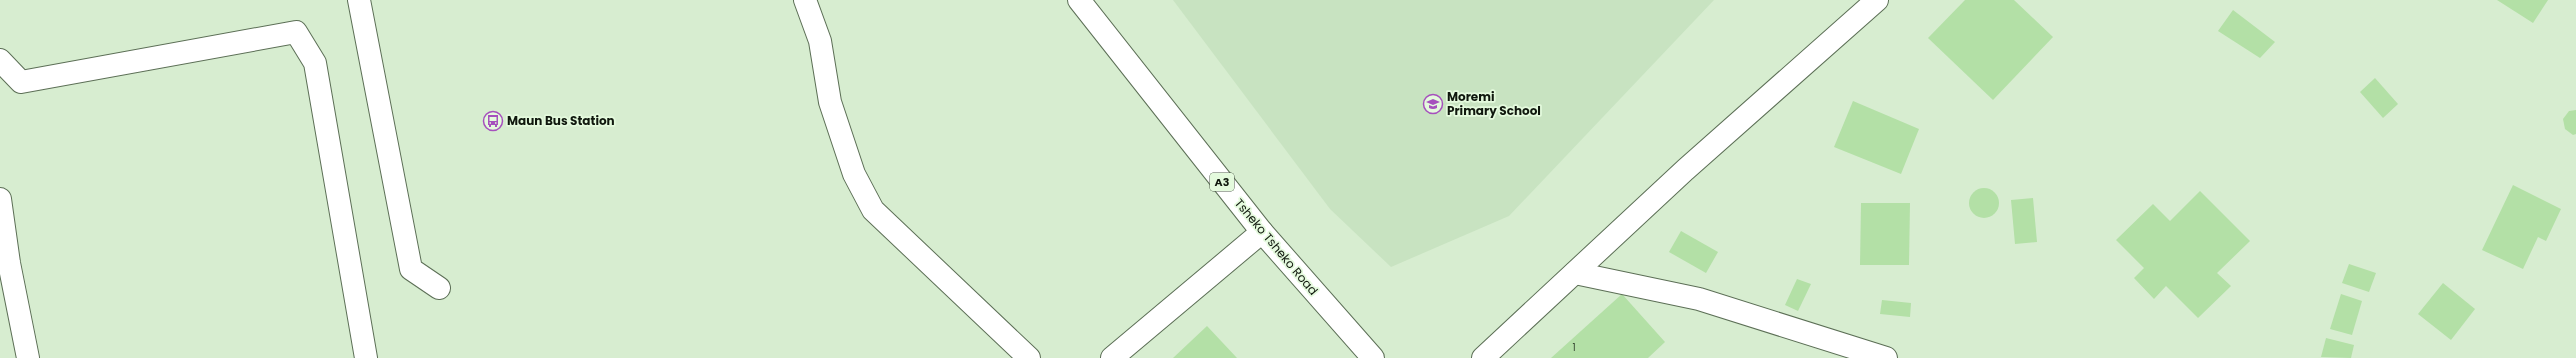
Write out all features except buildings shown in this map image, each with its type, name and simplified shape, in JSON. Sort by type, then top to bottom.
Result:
[{"type":"main road","points":[[359,0],[411,269],[439,288]]},
{"type":"main road","points":[[805,0],[820,41],[830,102],[854,174],[873,210],[1029,358]]},
{"type":"main road","name":"Tsheko Tsheko Road","points":[[1079,0],[1262,232],[1373,358]]},
{"type":"main road","points":[[1484,358],[1685,170],[1876,0]]},
{"type":"main road","points":[[0,60],[21,82],[296,32],[315,63],[366,358]]},
{"type":"main road","points":[[0,199],[9,263],[28,358]]},
{"type":"main road","points":[[1112,358],[1262,232]]},
{"type":"main road","points":[[1575,273],[1699,299],[1886,358]]},
{"type":"shaded area","name":"Moremi Primary School","points":[[1173,0],[1714,0],[1509,216],[1391,267],[1330,209]]},
{"type":"place","name":"Moremi Primary School","points":[[1433,104]]},
{"type":"place","name":"Maun Bus Station","points":[[493,121]]}]
